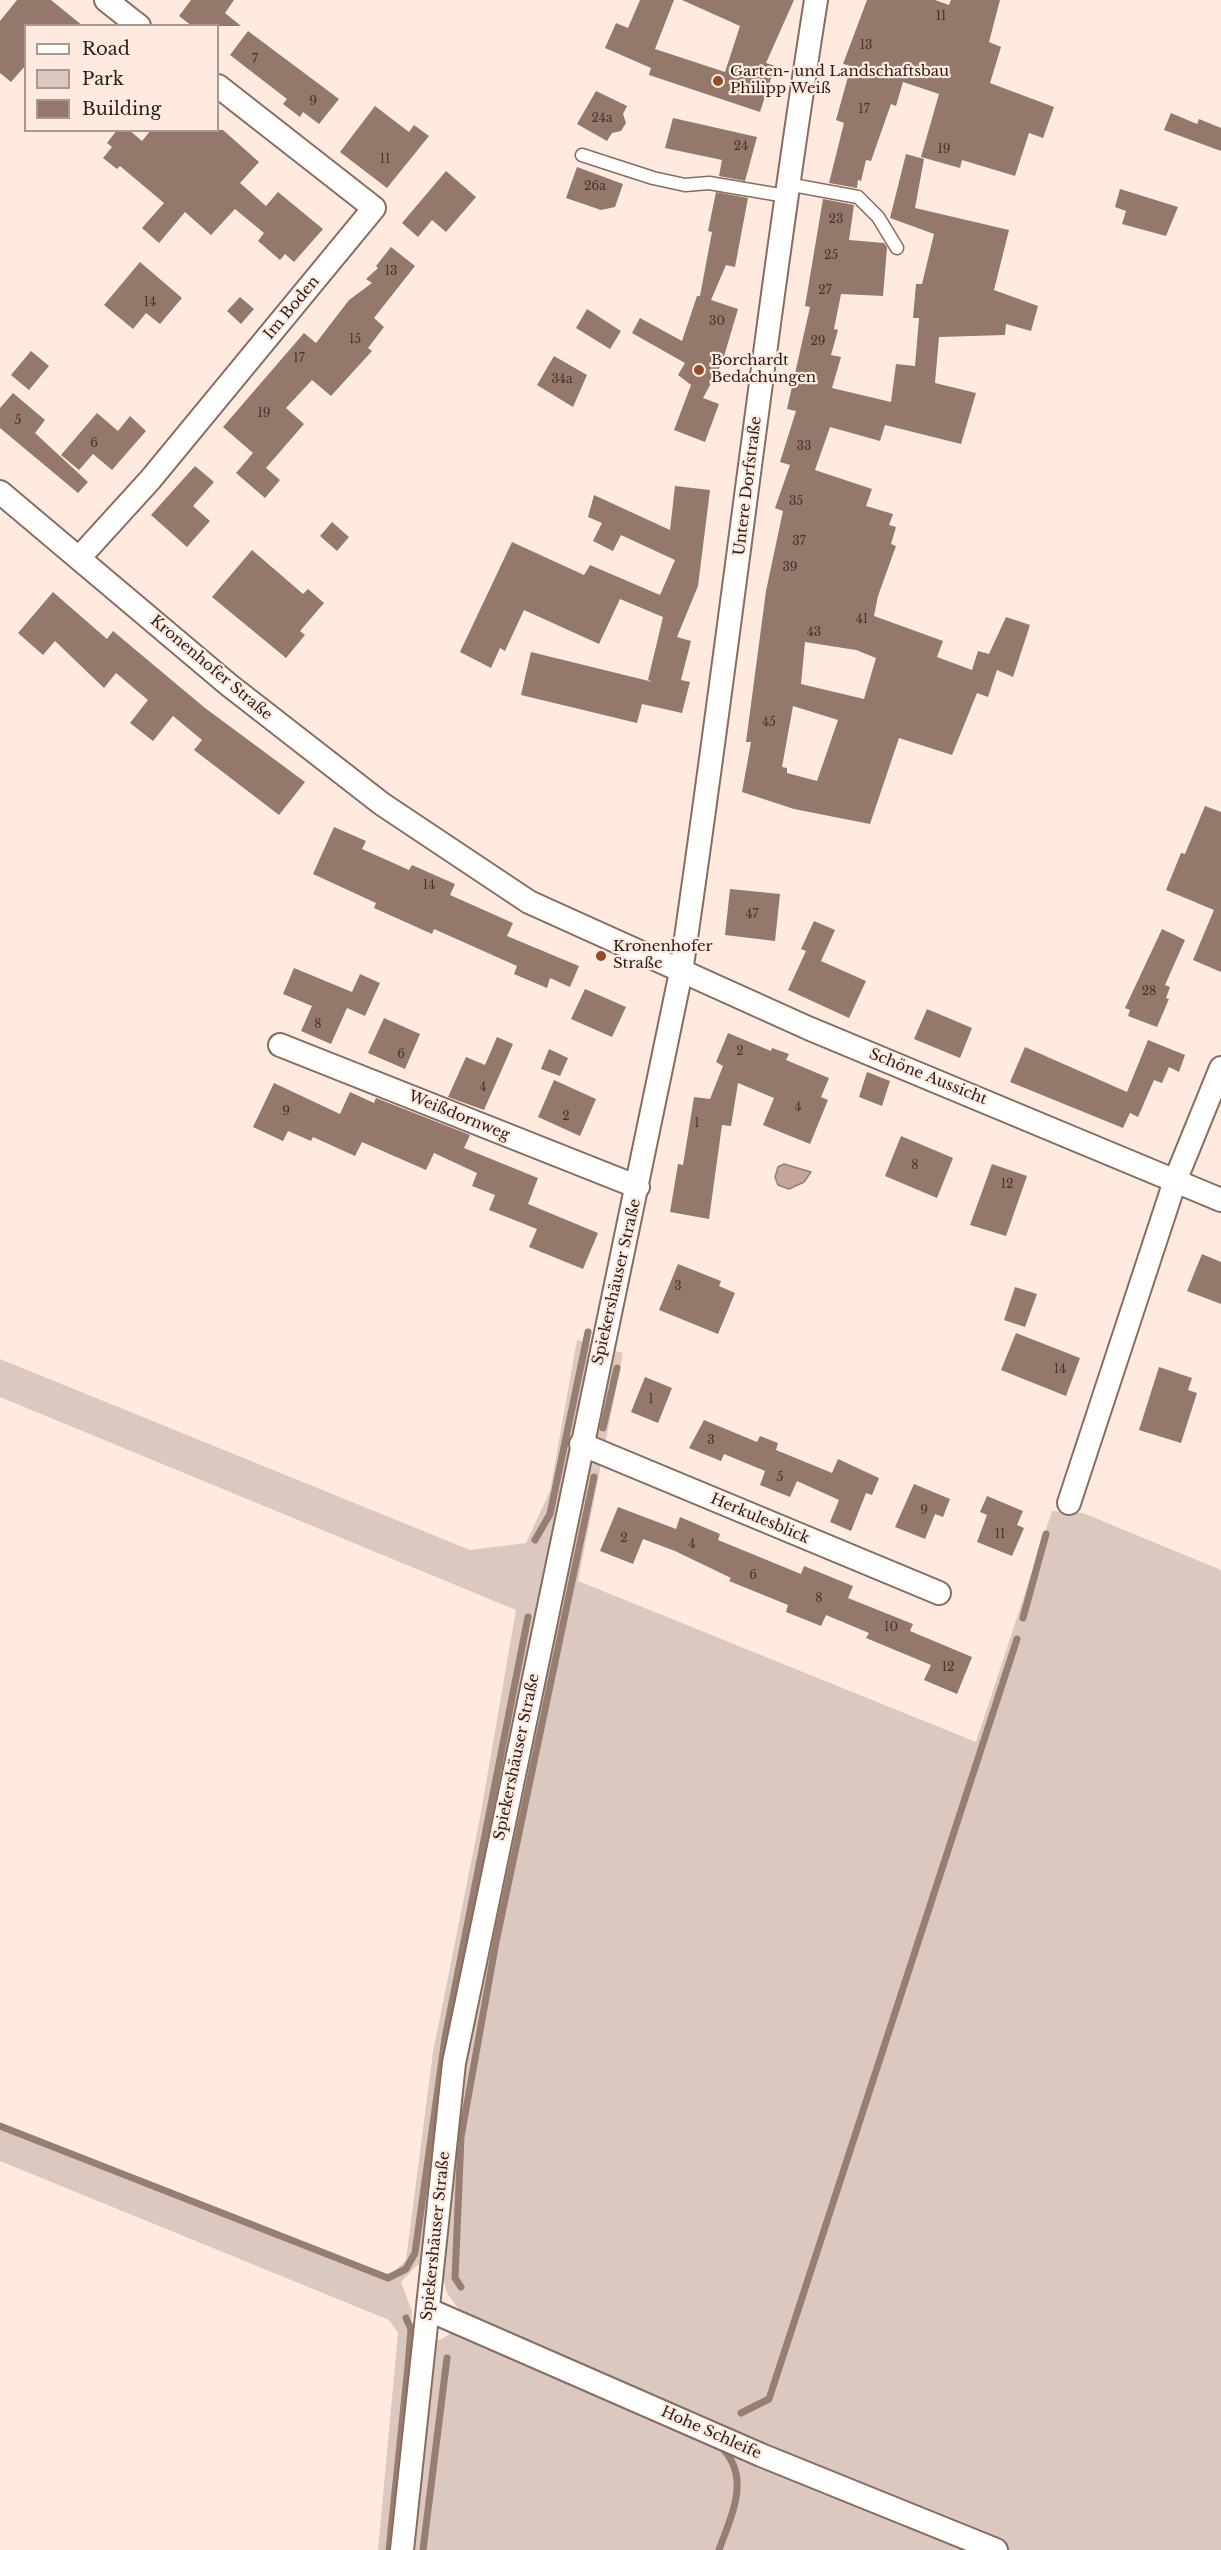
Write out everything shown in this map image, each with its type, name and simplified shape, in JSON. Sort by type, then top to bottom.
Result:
[{"type":"street","points":[[106,0],[136,24]]},
{"type":"street","name":"Untere Dorfstraße","points":[[681,972],[700,851],[786,190],[816,0]]},
{"type":"street","name":"Im Boden","points":[[79,558],[150,480],[374,208],[219,87]]},
{"type":"street","name":"Kronenhofer Straße","points":[[0,492],[229,685],[382,804],[529,902],[681,972]]},
{"type":"street","name":"Schöne Aussicht","points":[[681,972],[1221,1200]]},
{"type":"street","name":"Spiekershäuser Straße","points":[[402,2550],[454,2062],[681,972]]},
{"type":"street","name":"Weißdornweg","points":[[280,1045],[638,1187]]},
{"type":"street","points":[[1069,1503],[1175,1181],[1221,1068]]},
{"type":"street","name":"Herkulesblick","points":[[582,1444],[939,1593]]},
{"type":"street","name":"Hohe Schleife","points":[[429,2310],[761,2455],[996,2550]]},
{"type":"lane","points":[[582,155],[653,178],[685,185],[710,183],[858,197],[878,217],[897,248]]},
{"type":"green space","points":[[577,1340],[623,1353],[578,1581],[976,1742],[1052,1511],[1083,1513],[1221,1570],[1221,2550],[378,2550],[398,2333],[389,2320],[0,2161],[0,2124],[388,2278],[406,2260],[433,2052],[480,1818],[516,1610],[0,1397],[0,1359],[470,1550],[526,1543],[550,1491]],"holes":[[[417,2265],[441,2269],[447,2293],[463,2315],[453,2330],[442,2339],[410,2348],[412,2311],[401,2282]]]},
{"type":"shaded area","points":[[784,1164],[811,1172],[804,1182],[789,1189],[778,1185],[775,1177],[778,1167]]},
{"type":"building","points":[[17,0],[51,0],[81,24],[24,24],[24,67],[11,82],[0,73],[0,21]]},
{"type":"building","points":[[191,0],[234,0],[225,13],[241,26],[189,24],[179,16]]},
{"type":"building","points":[[640,0],[674,0],[655,49],[725,72],[740,26],[682,0],[794,0],[766,63],[775,66],[760,112],[649,75],[651,68],[605,48],[616,23],[628,28]]},
{"type":"building","points":[[867,0],[935,0],[949,5],[951,0],[1000,0],[989,42],[1001,47],[990,83],[1054,107],[1043,138],[1029,133],[1015,176],[962,160],[960,168],[921,157],[939,94],[903,82],[896,106],[891,104],[871,161],[866,160],[857,188],[829,183],[844,123],[836,120],[851,66],[843,64]]},
{"type":"building","points":[[248,31],[339,99],[319,124],[303,112],[300,117],[283,104],[287,99],[230,55]]},
{"type":"building","points":[[596,91],[627,106],[623,114],[626,123],[621,131],[612,133],[607,141],[577,124]]},
{"type":"building","points":[[375,106],[409,132],[414,125],[429,136],[387,188],[340,152]]},
{"type":"building","points":[[1171,113],[1197,124],[1199,119],[1221,128],[1221,151],[1164,130]]},
{"type":"building","points":[[673,118],[757,137],[745,181],[719,176],[722,160],[665,148]]},
{"type":"building","points":[[223,130],[259,162],[240,183],[266,206],[278,192],[323,229],[294,262],[285,254],[280,260],[258,241],[264,233],[235,209],[211,235],[185,212],[159,243],[142,228],[164,203],[120,166],[117,169],[103,158],[112,147],[107,143],[115,132],[131,132],[142,141],[149,132],[219,132]]},
{"type":"building","points":[[906,154],[924,159],[915,208],[1009,230],[994,290],[1038,306],[1031,331],[1006,324],[1005,335],[939,337],[935,383],[976,393],[961,444],[885,425],[880,441],[830,427],[815,470],[872,489],[866,506],[893,514],[889,525],[896,527],[891,544],[896,546],[878,596],[874,616],[943,641],[937,657],[972,670],[978,651],[989,654],[1006,617],[1030,625],[1013,677],[997,670],[988,697],[977,693],[952,755],[899,738],[870,824],[794,809],[742,792],[751,742],[746,742],[766,591],[783,511],[775,508],[790,465],[780,462],[796,411],[787,409],[810,307],[805,306],[823,199],[854,205],[849,240],[884,243],[887,247],[883,296],[841,294],[834,329],[838,330],[831,355],[841,357],[832,388],[891,402],[896,364],[915,366],[919,318],[913,318],[916,284],[922,284],[934,234],[890,218]],"holes":[[[805,642],[856,650],[876,658],[864,699],[801,684]],[[793,706],[838,720],[817,781],[787,773],[787,768],[782,767]]]},
{"type":"building","points":[[577,167],[623,184],[615,207],[601,210],[566,198]]},
{"type":"building","points":[[446,171],[476,197],[446,232],[432,220],[418,237],[402,223]]},
{"type":"building","points":[[1120,189],[1178,207],[1166,236],[1122,224],[1126,211],[1115,207]]},
{"type":"building","points":[[716,192],[748,198],[735,267],[726,265],[711,300],[738,309],[722,363],[703,398],[719,404],[705,442],[674,430],[691,385],[678,375],[685,363],[632,333],[640,318],[682,341],[697,296],[700,296],[712,232],[708,231]]},
{"type":"building","points":[[391,247],[415,266],[374,318],[384,327],[368,348],[372,351],[331,396],[312,380],[286,408],[304,424],[266,468],[280,480],[265,498],[236,473],[253,453],[223,427],[304,333],[316,343],[349,300],[372,283],[366,279],[378,268],[376,266]]},
{"type":"building","points":[[140,262],[182,298],[160,324],[146,313],[133,329],[104,305]]},
{"type":"building","points":[[240,297],[254,309],[241,324],[227,311]]},
{"type":"building","points":[[587,309],[621,331],[610,349],[576,328]]},
{"type":"building","points":[[31,351],[49,366],[29,390],[11,375]]},
{"type":"building","points":[[554,356],[587,375],[573,407],[537,385]]},
{"type":"building","points":[[13,393],[45,420],[35,433],[88,482],[78,493],[0,428],[0,408]]},
{"type":"building","points":[[97,413],[118,431],[130,416],[146,431],[112,470],[93,454],[79,470],[61,455]]},
{"type":"building","points":[[195,466],[214,482],[193,506],[210,521],[187,547],[151,515]]},
{"type":"building","points":[[675,486],[710,490],[698,586],[677,637],[691,641],[681,680],[690,682],[682,713],[642,704],[637,723],[521,695],[531,652],[653,682],[648,680],[663,617],[620,599],[599,644],[524,610],[505,651],[500,648],[491,668],[460,652],[512,542],[584,575],[590,565],[660,595],[675,560],[621,535],[613,551],[593,541],[602,523],[588,517],[594,495],[670,530]]},
{"type":"building","points":[[332,522],[349,537],[337,551],[320,536]]},
{"type":"building","points":[[252,550],[303,594],[308,589],[324,603],[300,631],[305,635],[286,658],[212,597]]},
{"type":"building","points":[[53,592],[107,639],[113,631],[205,708],[305,782],[279,815],[194,750],[202,740],[173,716],[153,741],[130,723],[148,700],[116,673],[104,688],[55,641],[43,655],[18,633]]},
{"type":"building","points":[[1205,806],[1221,812],[1221,972],[1193,960],[1214,910],[1166,890],[1181,853],[1185,854]]},
{"type":"building","points":[[334,827],[366,841],[362,849],[409,870],[412,865],[455,884],[450,895],[513,923],[507,936],[579,966],[570,987],[550,978],[547,988],[514,974],[517,966],[434,929],[432,934],[374,908],[376,903],[313,874]]},
{"type":"building","points":[[730,889],[780,894],[775,941],[725,935]]},
{"type":"building","points":[[814,921],[835,930],[821,961],[866,981],[849,1018],[788,990],[806,951],[801,949]]},
{"type":"building","points":[[1162,929],[1185,940],[1165,985],[1170,987],[1166,998],[1169,999],[1157,1027],[1128,1016],[1130,1010],[1125,1008]]},
{"type":"building","points":[[294,968],[352,992],[360,974],[380,983],[365,1016],[347,1008],[331,1044],[301,1031],[312,1006],[283,994]]},
{"type":"building","points":[[585,989],[626,1007],[612,1037],[571,1019]]},
{"type":"building","points":[[927,1009],[972,1028],[960,1058],[914,1039]]},
{"type":"building","points":[[384,1018],[420,1034],[405,1069],[368,1053]]},
{"type":"building","points":[[728,1033],[771,1051],[772,1048],[789,1054],[786,1060],[829,1078],[821,1097],[828,1100],[810,1144],[763,1125],[774,1098],[738,1083],[731,1126],[722,1125],[709,1219],[670,1212],[678,1164],[683,1165],[694,1097],[710,1099],[723,1066],[716,1062]]},
{"type":"building","points":[[497,1037],[513,1044],[484,1110],[448,1097],[466,1057],[485,1065]]},
{"type":"building","points":[[1148,1040],[1185,1055],[1179,1072],[1169,1067],[1162,1083],[1154,1080],[1138,1117],[1130,1113],[1123,1128],[1010,1082],[1025,1047],[1127,1092]]},
{"type":"building","points":[[549,1049],[568,1058],[560,1076],[541,1069]]},
{"type":"building","points":[[867,1072],[890,1081],[882,1106],[859,1097]]},
{"type":"building","points":[[554,1080],[596,1099],[580,1136],[538,1117]]},
{"type":"building","points":[[274,1083],[340,1114],[350,1092],[374,1103],[376,1098],[470,1135],[464,1148],[538,1178],[528,1204],[598,1233],[583,1269],[529,1247],[537,1229],[489,1210],[495,1195],[472,1186],[477,1173],[434,1153],[426,1170],[362,1142],[355,1156],[313,1137],[311,1141],[288,1131],[283,1141],[253,1127]]},
{"type":"building","points":[[901,1136],[953,1158],[937,1198],[885,1176]]},
{"type":"building","points":[[992,1164],[1027,1176],[1006,1236],[970,1225]]},
{"type":"building","points":[[1202,1254],[1221,1262],[1221,1304],[1187,1291]]},
{"type":"building","points":[[678,1264],[721,1281],[719,1286],[735,1293],[718,1334],[659,1310]]},
{"type":"building","points":[[1015,1287],[1037,1294],[1025,1327],[1004,1320]]},
{"type":"building","points":[[1016,1333],[1080,1358],[1066,1396],[1001,1370]]},
{"type":"building","points":[[1159,1367],[1192,1378],[1188,1390],[1197,1393],[1181,1443],[1139,1430]]},
{"type":"building","points":[[645,1377],[672,1388],[658,1423],[631,1412]]},
{"type":"building","points":[[704,1420],[757,1442],[760,1436],[778,1443],[776,1450],[832,1473],[838,1459],[879,1478],[872,1495],[866,1493],[851,1531],[830,1522],[839,1500],[797,1481],[790,1497],[760,1485],[765,1471],[724,1454],[721,1461],[689,1448]]},
{"type":"building","points":[[914,1484],[950,1499],[943,1517],[935,1514],[925,1539],[895,1527]]},
{"type":"building","points":[[987,1496],[1023,1511],[1017,1525],[1024,1528],[1012,1556],[977,1542],[987,1515],[980,1512]]},
{"type":"building","points":[[618,1507],[676,1529],[680,1517],[720,1534],[718,1540],[801,1574],[804,1566],[853,1586],[848,1598],[913,1624],[910,1631],[972,1657],[957,1694],[924,1680],[931,1665],[866,1638],[869,1633],[826,1615],[821,1626],[786,1612],[788,1605],[729,1581],[731,1578],[675,1551],[643,1539],[633,1564],[600,1551]]},
{"type":"waterway","points":[[535,1540],[550,1514],[588,1332]]},
{"type":"waterway","points":[[603,1428],[617,1368]]},
{"type":"waterway","points":[[461,2287],[455,2278],[461,2137],[496,1942],[594,1477]]},
{"type":"waterway","points":[[1023,1618],[1046,1534]]},
{"type":"waterway","points":[[0,2126],[388,2278],[406,2269],[415,2253],[445,2038],[528,1617]]},
{"type":"waterway","points":[[741,2413],[769,2399],[1017,1639]]},
{"type":"waterway","points":[[389,2550],[411,2329],[406,2318]]},
{"type":"waterway","points":[[423,2550],[447,2358]]},
{"type":"waterway","points":[[719,2550],[733,2510],[737,2484],[730,2459],[721,2447]]},
{"type":"place","name":"Garten- und Landschaftsbau Philipp Weiß","points":[[718,81]]},
{"type":"place","name":"Borchardt Bedachungen","points":[[699,370]]},
{"type":"place","name":"Kronenhofer Straße","points":[[601,956]]}]
